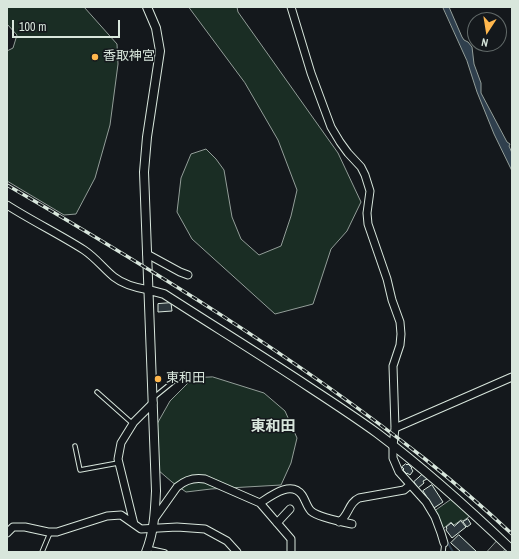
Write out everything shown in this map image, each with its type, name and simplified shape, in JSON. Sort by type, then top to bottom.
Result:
[{"type":"street","points":[[147,7],[156,28],[160,51],[145,155],[144,186],[156,492],[153,529],[147,550]]},
{"type":"street","points":[[292,7],[311,73],[331,127],[348,153],[361,167],[365,176],[370,191],[367,213],[368,224],[400,322],[400,346],[394,366],[395,428],[393,458],[400,472],[426,502],[435,517],[444,543]]},
{"type":"street","points":[[7,205],[87,252],[115,278],[127,285],[164,294],[269,360],[344,410],[377,433],[446,489],[512,550]]},
{"type":"street","points":[[147,254],[180,272],[188,274]]},
{"type":"street","points":[[395,428],[512,377]]},
{"type":"street","points":[[134,524],[118,459],[121,443],[133,424],[153,401]]},
{"type":"street","points":[[154,518],[177,487],[189,480],[198,478],[205,479],[260,503],[291,539],[292,552]]},
{"type":"street","points":[[339,522],[345,516],[354,500],[404,490],[410,485]]},
{"type":"street","points":[[260,503],[277,492],[286,489],[297,490],[310,510],[316,514],[339,522],[352,524]]},
{"type":"street","points":[[277,523],[290,509]]},
{"type":"street","points":[[7,532],[13,528],[24,527],[57,532],[107,516],[121,515],[141,529],[177,527],[205,529],[227,541],[237,552]]},
{"type":"lane","points":[[153,401],[180,376]]},
{"type":"lane","points":[[97,392],[133,424]]},
{"type":"lane","points":[[75,446],[80,470],[118,463]]},
{"type":"lane","points":[[42,552],[50,532]]},
{"type":"lane","points":[[443,552],[444,543]]},
{"type":"lane","points":[[147,550],[164,552]]},
{"type":"green space","points":[[7,7],[84,7],[117,44],[118,64],[110,125],[95,178],[76,214],[64,215],[7,181],[7,51],[13,48],[17,35],[7,24]]},
{"type":"green space","points":[[189,7],[237,7],[238,12],[338,153],[361,202],[347,231],[331,249],[313,304],[275,314],[192,239],[177,212],[181,178],[191,154],[206,149],[224,170],[232,217],[241,239],[259,255],[281,246],[291,216],[297,190],[278,140],[245,83]]},
{"type":"green space","points":[[213,377],[264,393],[285,411],[297,438],[291,463],[281,485],[186,492],[151,464],[157,424],[170,401],[193,378]]},
{"type":"green space","points":[[452,499],[470,516],[454,525],[451,522],[443,529],[435,511]]},
{"type":"shaded area","points":[[497,541],[505,549],[503,552],[487,552]]},
{"type":"water","points":[[443,7],[449,7],[462,37],[467,42],[467,52],[473,52],[474,64],[481,83],[481,93],[507,142],[510,144],[509,146],[512,153],[512,171],[494,134],[477,92],[467,61]]},
{"type":"building","points":[[171,303],[172,311],[158,312],[158,304]]},
{"type":"building","points":[[406,464],[412,468],[413,471],[410,475],[403,470],[404,469],[402,467]]},
{"type":"building","points":[[423,474],[427,479],[423,481],[424,483],[418,488],[414,482]]},
{"type":"building","points":[[432,485],[443,502],[434,508],[423,491]]},
{"type":"building","points":[[468,519],[471,524],[467,527],[463,522]]},
{"type":"building","points":[[461,521],[466,527],[452,538],[446,530],[446,527],[451,523],[454,526]]},
{"type":"building","points":[[459,535],[477,552],[461,552],[451,543]]},
{"type":"waterway","points":[[448,543],[453,552]]},
{"type":"railway","points":[[7,185],[168,281],[273,349],[375,421],[425,459],[512,534]]},
{"type":"place","name":"香取神宮","points":[[95,57]]},
{"type":"place","name":"東和田","points":[[158,379]]},
{"type":"district","name":"東和田","points":[[273,427]]}]
